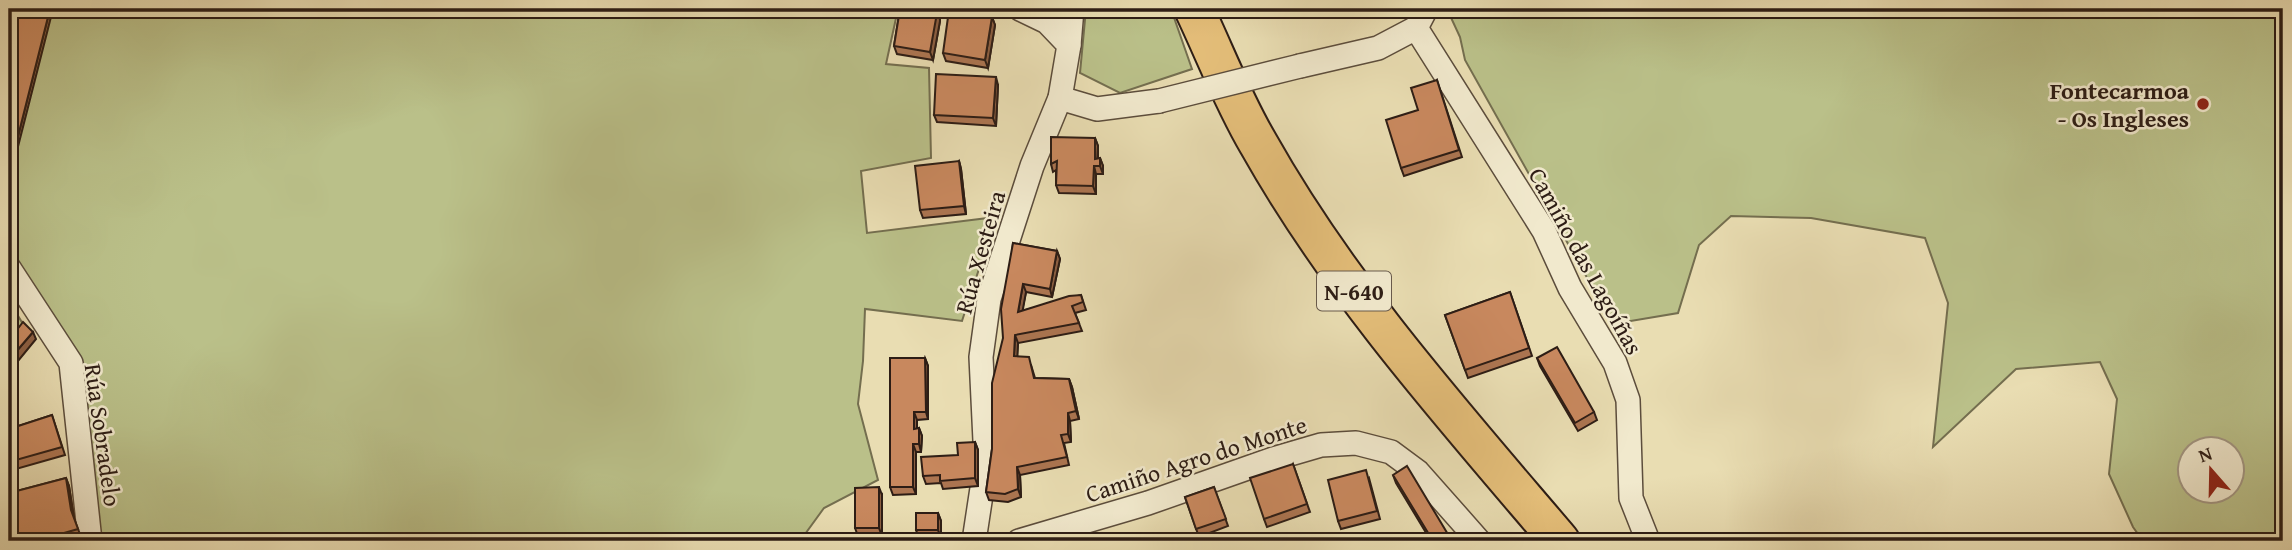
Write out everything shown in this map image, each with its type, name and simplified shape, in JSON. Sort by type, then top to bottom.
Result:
[{"type":"highway","name":"N-640","points":[[1194,9],[1257,142],[1341,274],[1414,368],[1560,541]]},
{"type":"street","points":[[1020,9],[1047,22],[1069,45]]},
{"type":"street","name":"Rúa Xesteira","points":[[974,541],[986,462],[981,357],[989,299],[1032,166],[1060,98],[1072,9]]},
{"type":"street","points":[[1060,98],[1097,109],[1158,101],[1378,48],[1421,18]]},
{"type":"street","name":"Camiño das Lagoíñas","points":[[1421,18],[1544,231],[1570,288],[1615,363],[1628,400],[1631,498],[1647,541]]},
{"type":"street","name":"Rúa Sobradelo","points":[[9,268],[71,363],[90,541]]},
{"type":"street","name":"Camiño Agro do Monte","points":[[1019,541],[1148,503],[1321,445],[1356,443],[1391,452],[1418,472],[1479,541]]},
{"type":"green space","points":[[9,9],[898,9],[886,64],[929,68],[931,158],[861,171],[867,233],[996,217],[962,321],[865,309],[858,404],[878,480],[824,508],[800,541],[90,541],[71,363],[9,248]]},
{"type":"green space","points":[[1086,9],[1171,9],[1192,69],[1120,93],[1080,73]]},
{"type":"green space","points":[[1447,9],[2283,9],[2283,541],[2143,541],[2133,527],[2109,474],[2117,399],[2100,362],[2016,369],[1933,447],[1948,303],[1925,238],[1811,218],[1731,216],[1699,245],[1678,313],[1613,324],[1465,60],[1460,37]]},
{"type":"green space","points":[[9,301],[26,329],[9,352]]},
{"type":"building","points":[[9,9],[50,9],[9,172]]},
{"type":"building","points":[[900,9],[936,9],[930,52],[894,46]]},
{"type":"building","points":[[949,10],[992,17],[985,60],[943,53]]},
{"type":"building","points":[[936,74],[996,77],[993,118],[934,115]]},
{"type":"building","points":[[1437,80],[1459,150],[1401,168],[1386,120],[1418,110],[1411,88]]},
{"type":"building","points":[[1051,137],[1095,138],[1095,159],[1100,158],[1100,166],[1094,166],[1093,186],[1056,185],[1057,161],[1051,164]]},
{"type":"building","points":[[959,161],[964,206],[920,210],[915,166]]},
{"type":"building","points":[[1013,243],[1057,251],[1050,289],[1023,284],[1018,312],[1069,296],[1081,295],[1083,302],[1072,306],[1079,323],[1015,335],[1014,356],[1029,357],[1034,378],[1069,379],[1076,411],[1068,413],[1068,434],[1061,435],[1067,457],[1017,467],[1018,489],[1005,494],[986,492],[992,449],[992,383],[1003,338],[1001,309]]},
{"type":"building","points":[[1510,292],[1529,348],[1465,370],[1445,315]]},
{"type":"building","points":[[23,322],[33,332],[9,360],[9,340]]},
{"type":"building","points":[[1557,347],[1594,412],[1575,423],[1537,358]]},
{"type":"building","points":[[890,358],[925,358],[926,412],[914,412],[914,429],[919,428],[919,444],[913,444],[913,487],[890,487]]},
{"type":"building","points":[[52,415],[62,447],[9,462],[9,429]]},
{"type":"building","points":[[975,442],[975,478],[940,481],[940,475],[923,476],[921,457],[958,455],[957,443]]},
{"type":"building","points":[[1293,464],[1307,504],[1264,519],[1250,478]]},
{"type":"building","points":[[1407,466],[1452,541],[1433,541],[1393,475]]},
{"type":"building","points":[[1366,470],[1377,511],[1338,521],[1328,480]]},
{"type":"building","points":[[66,478],[71,510],[78,529],[36,541],[19,541],[17,529],[9,530],[9,493]]},
{"type":"building","points":[[879,487],[879,528],[855,528],[855,488]]},
{"type":"building","points":[[1214,487],[1226,519],[1196,529],[1185,497]]},
{"type":"building","points":[[916,513],[938,513],[938,530],[916,530]]},
{"type":"place","name":"Fontecarmoa - Os Ingleses","points":[[2203,104]]}]
